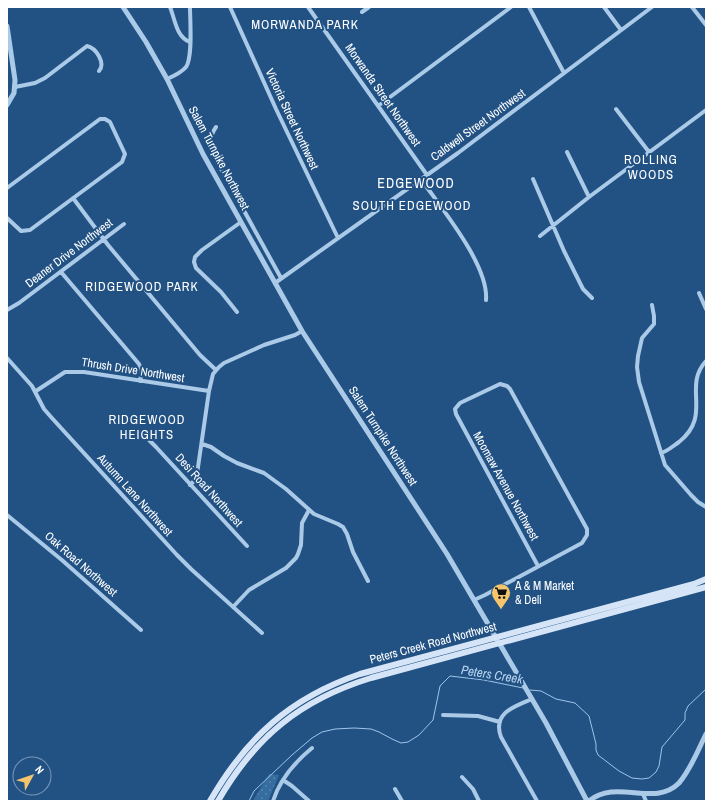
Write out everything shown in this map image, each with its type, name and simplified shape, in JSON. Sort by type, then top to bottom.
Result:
[{"type":"main road","name":"Peters Creek Road Northwest","points":[[210,801],[227,772],[253,740],[280,716],[310,696],[331,685],[360,674],[694,584],[706,579]]},
{"type":"main road","name":"Peters Creek Road Northwest","points":[[218,801],[238,768],[262,741],[284,721],[310,704],[354,683],[706,587]]},
{"type":"street","name":"Salem Turnpike Northwest","points":[[123,7],[146,42],[167,79],[198,144],[302,331],[447,554],[532,698],[588,801]]},
{"type":"street","points":[[170,7],[178,31],[183,38],[190,42]]},
{"type":"street","points":[[167,79],[178,73],[186,66],[188,60],[190,42],[190,7]]},
{"type":"street","name":"Victoria Street Northwest","points":[[230,7],[276,109],[338,238]]},
{"type":"street","name":"Morwanda Street Northwest","points":[[308,7],[427,175]]},
{"type":"street","points":[[362,12],[369,7]]},
{"type":"street","points":[[378,106],[511,7]]},
{"type":"street","points":[[529,7],[564,73]]},
{"type":"street","points":[[604,7],[621,30]]},
{"type":"street","name":"Caldwell Street Northwest","points":[[274,283],[427,175],[652,7]]},
{"type":"street","points":[[692,7],[706,24]]},
{"type":"street","points":[[7,26],[15,87],[14,93],[7,106]]},
{"type":"street","points":[[15,87],[35,83],[45,78],[87,46],[93,48],[102,62],[102,68],[99,71]]},
{"type":"street","points":[[616,109],[649,152]]},
{"type":"street","points":[[540,236],[589,197],[706,110]]},
{"type":"street","points":[[7,188],[100,119],[108,120],[125,154],[124,159],[27,231],[19,229],[7,218]]},
{"type":"street","points":[[216,127],[210,141],[214,156],[281,278]]},
{"type":"street","points":[[567,152],[589,197]]},
{"type":"street","points":[[421,179],[475,259],[485,286],[486,300]]},
{"type":"street","points":[[533,179],[555,232],[584,289],[592,298]]},
{"type":"street","points":[[73,198],[104,240],[200,355],[216,370]]},
{"type":"street","points":[[237,312],[221,292],[198,270],[194,262],[195,257],[202,250],[241,222]]},
{"type":"street","name":"Deaner Drive Northwest","points":[[7,310],[19,303],[124,224]]},
{"type":"street","points":[[61,272],[138,364],[142,371],[140,381]]},
{"type":"street","points":[[699,293],[705,306]]},
{"type":"street","points":[[652,305],[654,324],[642,338],[638,356],[637,370],[639,382],[665,465],[698,502],[706,507]]},
{"type":"street","points":[[190,485],[196,479],[209,391],[212,378],[216,370],[224,363],[264,345],[295,335],[302,331]]},
{"type":"street","name":"Autumn Lane Northwest","points":[[7,358],[36,391],[42,405],[51,417],[168,545],[191,569],[262,633]]},
{"type":"street","points":[[661,453],[686,437],[696,424],[698,415],[697,377],[701,367],[706,361]]},
{"type":"street","name":"Thrush Drive Northwest","points":[[36,391],[61,374],[69,371],[209,391]]},
{"type":"street","name":"Moomaw Avenue Northwest","points":[[500,384],[504,384],[509,388],[587,529],[587,537],[582,543],[538,566],[456,416],[455,409],[458,405],[500,384]]},
{"type":"street","name":"Desi Road Northwest","points":[[138,432],[152,442],[247,546]]},
{"type":"street","points":[[202,444],[211,447],[237,463],[264,473],[286,489],[319,517],[338,524],[344,529],[353,552],[368,581]]},
{"type":"street","points":[[233,607],[249,590],[286,568],[296,558],[301,545],[302,523],[309,510]]},
{"type":"street","name":"Oak Road Northwest","points":[[7,514],[64,561],[141,630]]},
{"type":"street","points":[[474,600],[538,566]]},
{"type":"street","points":[[532,698],[508,710],[502,717],[499,730],[537,801]]},
{"type":"street","points":[[443,716],[478,716],[500,722]]},
{"type":"street","points":[[588,801],[607,792],[662,794],[675,787],[686,773],[706,734]]},
{"type":"street","points":[[273,801],[282,780],[297,761],[312,748]]},
{"type":"street","points":[[462,777],[473,789],[479,801]]},
{"type":"street","points":[[282,780],[292,786],[309,801]]},
{"type":"street","points":[[395,789],[402,801]]},
{"type":"street","points":[[643,794],[646,801]]},
{"type":"shaded area","points":[[269,774],[279,775],[268,801],[253,801]]},
{"type":"waterway","name":"Peters Creek","points":[[249,801],[254,791],[292,755],[312,738],[322,732],[335,729],[371,729],[401,743],[408,742],[419,735],[433,720],[440,686],[450,676],[484,680],[523,688]]},
{"type":"waterway","name":"Peters Creek","points":[[530,690],[541,691],[556,699],[575,703],[589,716],[598,755],[619,771],[632,778],[642,779],[649,778],[656,772],[659,766],[662,747],[685,720],[685,713],[688,706],[706,689]]},
{"type":"place","name":"A & M Market & Deli","points":[[501,610]]},
{"type":"district","name":"MORWANDA PARK","points":[[305,24]]},
{"type":"district","name":"ROLLING WOODS","points":[[651,166]]},
{"type":"district","name":"EDGEWOOD","points":[[416,183]]},
{"type":"district","name":"SOUTH EDGEWOOD","points":[[412,205]]},
{"type":"district","name":"RIDGEWOOD PARK","points":[[142,286]]},
{"type":"district","name":"RIDGEWOOD HEIGHTS","points":[[147,426]]}]
